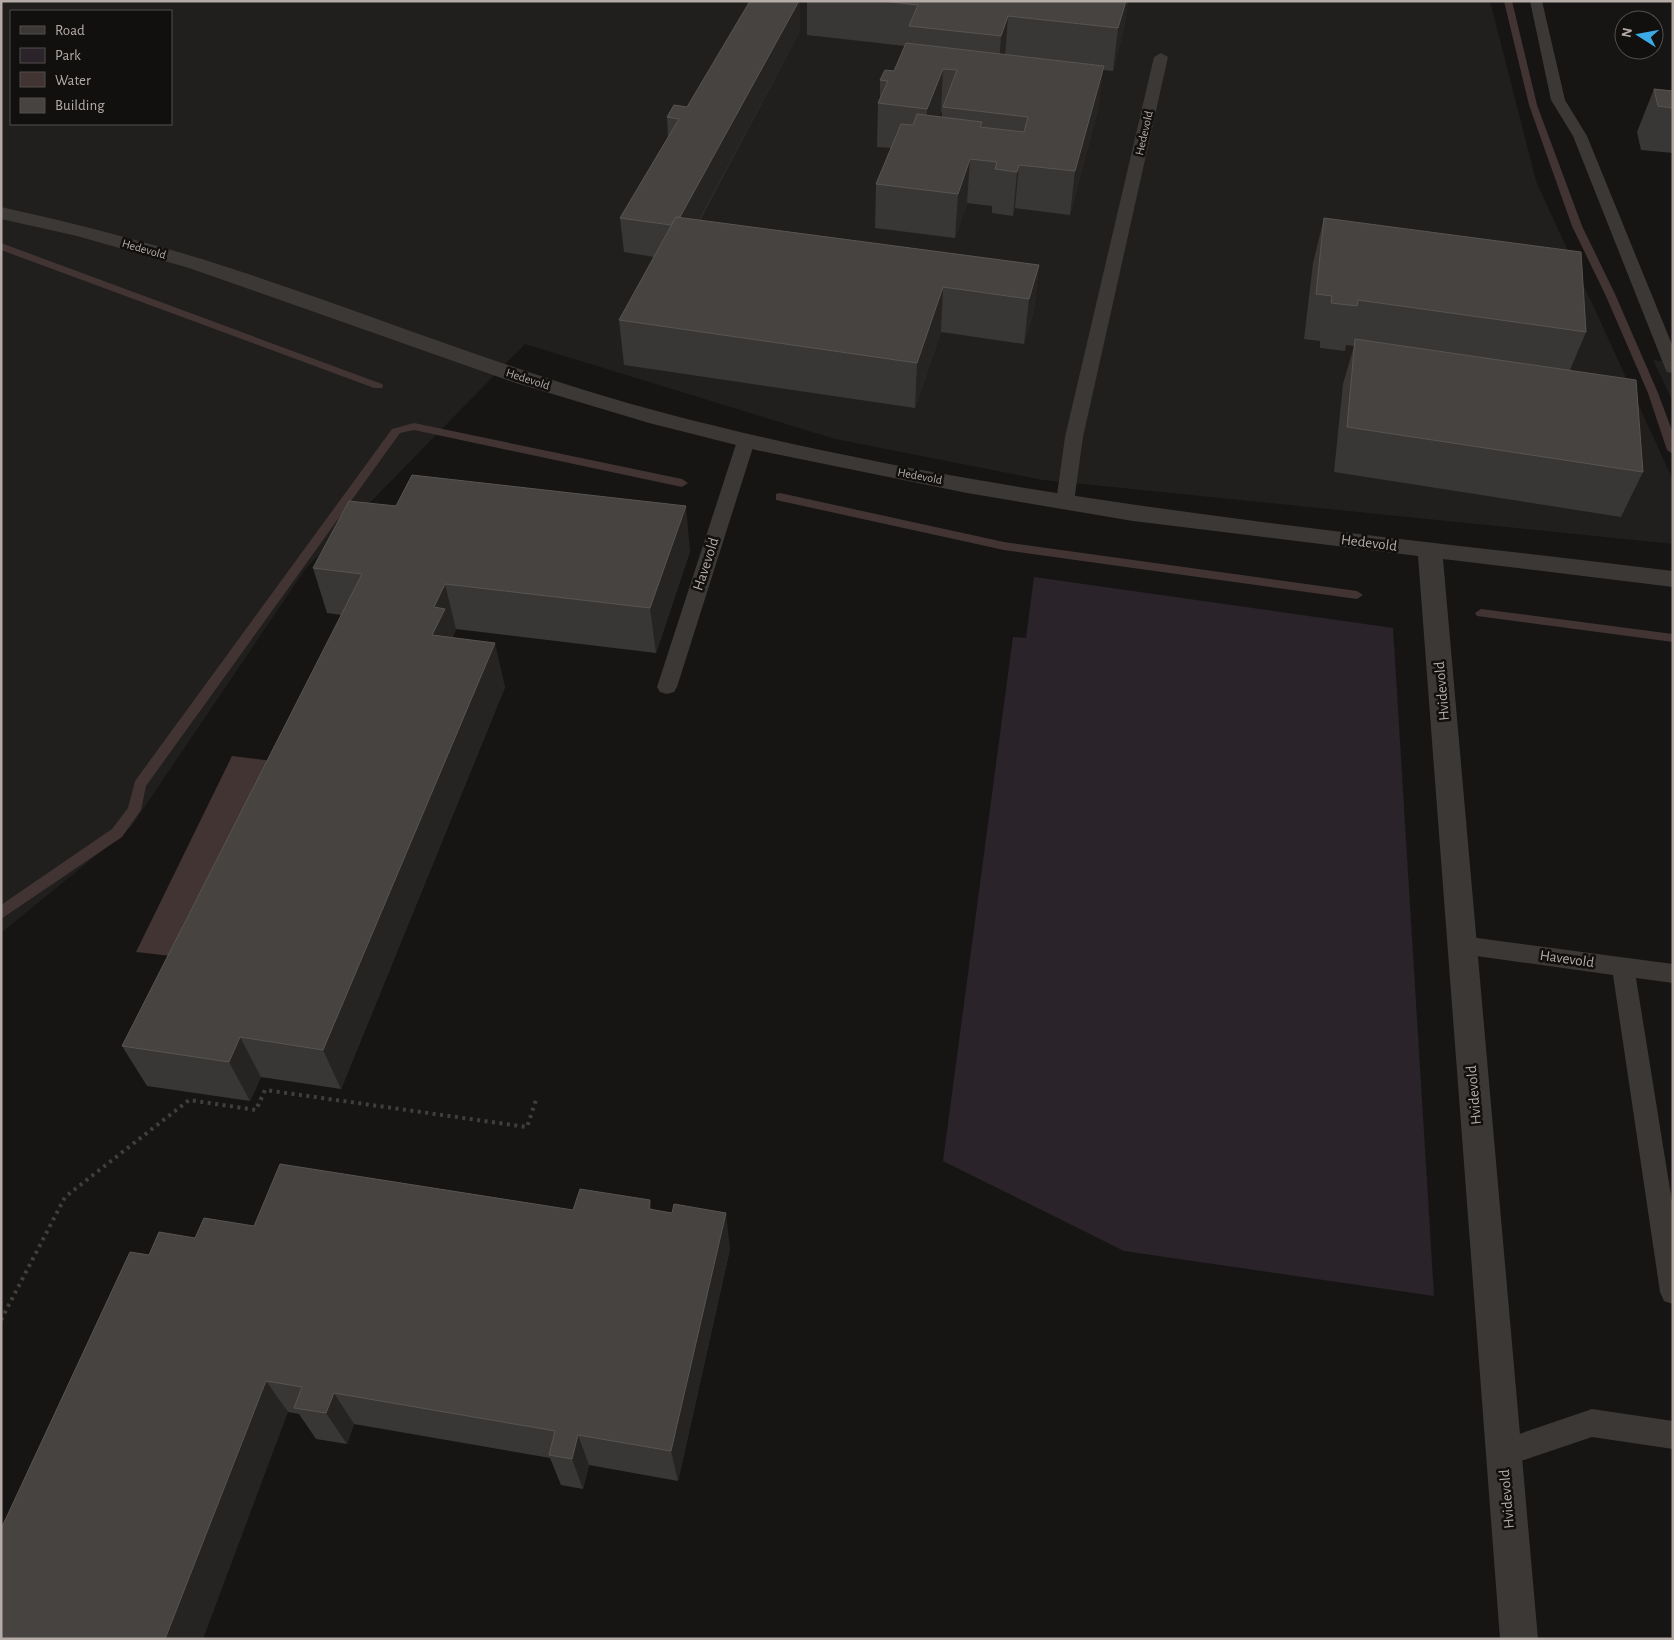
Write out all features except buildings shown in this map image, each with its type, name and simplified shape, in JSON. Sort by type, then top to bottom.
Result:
[{"type":"street","name":"Hedevold","points":[[1,213],[80,231],[196,264],[524,378],[657,418],[746,441],[1132,513],[1430,551],[1673,579]]},
{"type":"street","name":"Hvidevold","points":[[1430,551],[1519,1639]]},
{"type":"lane","points":[[1536,1],[1558,100],[1580,136],[1673,368]]},
{"type":"lane","name":"Hedevold","points":[[1066,502],[1074,437],[1161,57]]},
{"type":"lane","name":"Havevold","points":[[666,687],[746,441]]},
{"type":"lane","name":"Havevold","points":[[1462,945],[1673,974]]},
{"type":"lane","points":[[1623,967],[1673,1292]]},
{"type":"lane","points":[[1503,1453],[1592,1423],[1673,1435]]},
{"type":"path","points":[[1,1320],[65,1197],[189,1100],[256,1110],[265,1090],[527,1127],[536,1100]]},
{"type":"shaded area","points":[[1,1],[1490,1],[1536,181],[1673,480],[1673,544],[1043,480],[835,439],[525,344],[306,568],[131,827],[1,933]]},
{"type":"shaded area","points":[[1653,360],[1673,362],[1673,402]]},
{"type":"green space","points":[[1034,577],[1393,628],[1434,1296],[1124,1251],[943,1161],[1013,637],[1026,638]]},
{"type":"water","points":[[232,756],[282,762],[190,958],[136,952]]},
{"type":"waterway","points":[[1508,1],[1533,105],[1577,226],[1610,294],[1653,393],[1673,450]]},
{"type":"waterway","points":[[1,246],[378,386]]},
{"type":"waterway","points":[[1,913],[117,833],[134,810],[140,785],[396,431],[414,426],[682,483]]},
{"type":"waterway","points":[[780,497],[1004,546],[1357,595]]},
{"type":"waterway","points":[[1481,613],[1673,638]]}]
